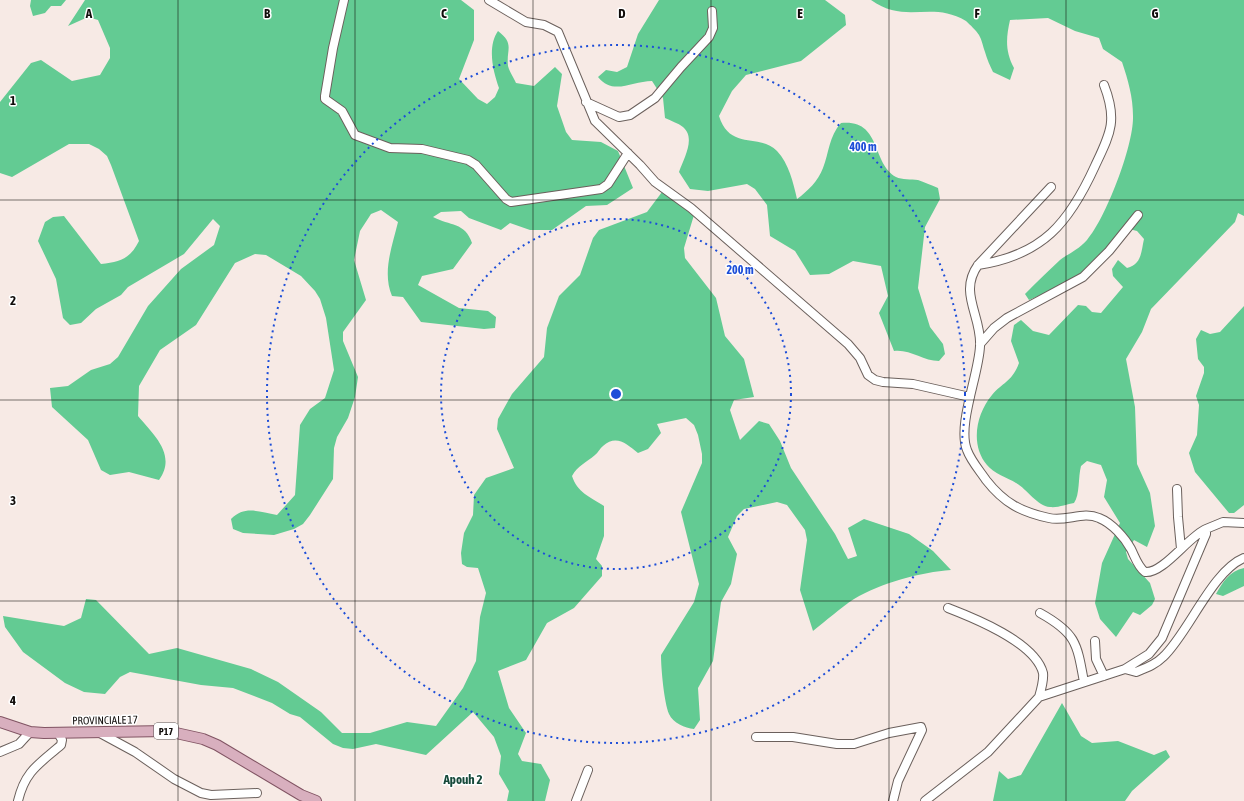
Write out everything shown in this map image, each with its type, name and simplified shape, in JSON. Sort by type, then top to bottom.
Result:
[{"type":"main road","name":"PROVINCIALE 17","points":[[0,722],[30,732],[100,733],[167,731],[203,738],[217,744],[301,795],[316,801]]},
{"type":"street","points":[[344,0],[332,48],[325,99],[342,111],[354,135],[390,148],[422,149],[461,157],[476,165],[506,199],[511,202],[601,189],[608,184],[628,153]]},
{"type":"street","points":[[489,0],[526,22],[544,25],[558,32],[595,121],[655,182],[691,208],[848,344],[860,358],[870,377],[883,382],[913,384],[970,397]]},
{"type":"street","points":[[586,102],[619,117],[630,115],[648,104],[709,37],[713,28],[712,11]]},
{"type":"street","points":[[978,265],[1004,261],[1021,253],[1043,239],[1067,217],[1082,193],[1110,132],[1112,111],[1104,85]]},
{"type":"street","points":[[1051,187],[972,273],[969,286],[980,344],[964,439],[966,449],[980,472],[1003,500],[1020,510],[1050,518],[1060,519],[1079,516],[1100,518],[1125,540],[1145,572],[1153,571],[1182,549],[1194,536],[1206,529],[1223,522],[1244,523]]},
{"type":"street","points":[[980,344],[994,328],[1007,318],[1083,277],[1109,251],[1138,214]]},
{"type":"street","points":[[1177,489],[1178,517],[1182,549]]},
{"type":"street","points":[[925,801],[988,752],[1039,697],[1125,670],[1149,654],[1162,638],[1205,538],[1206,529]]},
{"type":"street","points":[[1125,670],[1136,672],[1161,659],[1223,576],[1236,562],[1244,558]]},
{"type":"street","points":[[948,608],[988,624],[1027,651],[1039,665],[1043,674],[1039,697]]},
{"type":"street","points":[[1040,613],[1064,628],[1070,637],[1080,659],[1084,682]]},
{"type":"street","points":[[1095,641],[1096,659],[1104,676]]},
{"type":"street","points":[[756,737],[793,737],[837,744],[854,744],[889,733],[921,727],[922,730],[901,775],[893,801]]},
{"type":"street","points":[[0,752],[19,744],[30,732]]},
{"type":"street","points":[[18,801],[22,785],[32,768],[61,745],[62,740],[58,733]]},
{"type":"street","points":[[100,733],[146,759],[174,779],[201,793],[211,795],[257,793]]},
{"type":"street","points":[[576,801],[588,770]]},
{"type":"green space","points":[[31,0],[66,0],[61,6],[51,6],[45,13],[33,16],[30,6]]},
{"type":"green space","points":[[85,0],[461,0],[474,10],[474,40],[459,79],[478,99],[487,104],[495,97],[499,88],[493,67],[492,52],[495,37],[498,31],[508,43],[508,66],[516,83],[534,86],[555,67],[562,74],[557,106],[566,132],[572,140],[601,142],[618,151],[633,188],[607,205],[586,206],[552,230],[530,230],[510,223],[501,230],[469,218],[461,211],[441,212],[433,217],[461,228],[469,236],[472,243],[453,269],[422,276],[418,285],[459,308],[488,311],[496,317],[495,328],[484,329],[421,322],[403,297],[392,296],[389,287],[388,269],[398,222],[381,210],[371,214],[360,231],[354,260],[366,300],[343,332],[343,341],[358,377],[355,397],[348,418],[337,437],[334,448],[333,479],[303,524],[294,529],[274,535],[243,533],[233,529],[231,519],[236,515],[247,511],[258,511],[277,515],[295,495],[300,425],[310,409],[325,398],[334,370],[326,318],[320,299],[315,291],[301,276],[266,255],[255,254],[235,263],[196,325],[160,350],[139,386],[138,416],[151,430],[164,454],[166,462],[164,471],[159,480],[129,472],[110,475],[101,470],[88,440],[52,407],[50,388],[68,386],[91,370],[110,364],[118,357],[148,306],[181,269],[214,245],[220,226],[213,219],[184,254],[128,287],[121,295],[96,309],[81,323],[70,325],[63,318],[56,279],[38,241],[45,222],[53,217],[64,216],[101,264],[119,261],[128,256],[139,241],[107,156],[99,149],[89,144],[69,144],[12,177],[0,173],[0,102],[31,63],[41,60],[72,81],[100,75],[110,58],[110,48],[98,20],[88,17],[68,26]]},
{"type":"green space","points":[[659,0],[825,0],[845,15],[846,25],[801,61],[746,75],[732,91],[719,116],[724,127],[730,134],[738,138],[762,143],[777,151],[788,167],[797,199],[809,189],[821,173],[834,133],[841,123],[854,124],[863,128],[870,135],[888,170],[896,177],[918,180],[938,188],[940,199],[925,227],[918,288],[930,327],[943,344],[945,354],[939,361],[927,359],[906,352],[894,351],[879,313],[888,296],[881,266],[853,261],[829,274],[810,275],[795,251],[770,236],[767,205],[755,189],[747,184],[708,191],[690,189],[679,172],[688,148],[689,137],[683,127],[665,118],[663,98],[652,81],[616,87],[604,83],[598,77],[606,70],[617,72],[627,67],[638,34]]},
{"type":"green space","points":[[871,0],[1244,0],[1244,216],[1238,213],[1235,222],[1151,309],[1142,332],[1126,359],[1135,407],[1137,464],[1150,493],[1155,526],[1147,547],[1134,540],[1126,552],[1128,559],[1150,583],[1155,599],[1152,605],[1140,615],[1133,612],[1116,637],[1100,619],[1095,603],[1102,563],[1120,523],[1104,497],[1107,480],[1101,465],[1087,461],[1081,466],[1078,491],[1074,503],[1053,507],[1045,506],[1036,501],[1013,481],[997,473],[987,465],[978,448],[977,430],[982,411],[986,403],[992,395],[1010,378],[1019,363],[1011,341],[1014,325],[1021,320],[1033,331],[1049,335],[1078,305],[1086,306],[1092,312],[1101,313],[1123,287],[1113,276],[1112,269],[1118,260],[1127,268],[1136,264],[1140,257],[1144,239],[1137,231],[1129,229],[1071,282],[1029,300],[1025,294],[1060,260],[1087,240],[1102,215],[1118,181],[1129,145],[1133,116],[1131,95],[1122,62],[1103,49],[1099,38],[1075,31],[1048,18],[1010,20],[1007,44],[1009,56],[1014,68],[1010,80],[993,72],[979,35],[966,21],[953,15],[941,12],[896,11]]},
{"type":"green space","points":[[662,192],[694,215],[684,248],[685,258],[716,298],[725,336],[744,359],[754,397],[734,400],[730,410],[740,440],[759,421],[769,424],[780,441],[791,468],[835,534],[848,559],[857,556],[848,528],[864,519],[909,534],[933,551],[951,570],[927,573],[901,579],[876,588],[854,599],[813,631],[800,590],[807,540],[805,530],[787,505],[777,502],[744,509],[737,516],[728,537],[737,554],[731,584],[721,602],[713,661],[698,688],[700,720],[694,729],[687,728],[673,720],[667,709],[663,685],[661,655],[694,602],[699,584],[681,512],[702,463],[702,454],[698,435],[694,425],[686,418],[657,424],[661,433],[648,449],[638,453],[630,446],[621,442],[608,442],[574,472],[572,476],[574,482],[581,490],[604,506],[604,536],[596,559],[602,566],[602,576],[574,608],[547,623],[526,660],[498,671],[509,708],[526,733],[518,754],[522,761],[541,764],[550,780],[545,801],[507,801],[509,791],[499,774],[501,756],[494,737],[473,712],[426,755],[376,744],[353,749],[343,748],[333,744],[300,717],[290,714],[272,703],[233,688],[201,685],[130,672],[120,677],[105,694],[84,692],[65,683],[23,652],[5,627],[3,616],[64,626],[81,618],[86,599],[96,600],[149,654],[177,648],[251,669],[278,682],[321,712],[342,733],[370,733],[407,722],[436,726],[463,688],[476,661],[480,617],[486,593],[478,568],[467,567],[462,564],[461,553],[464,533],[473,515],[474,495],[486,478],[514,468],[497,429],[498,419],[512,394],[544,357],[547,328],[559,296],[580,275],[593,238],[599,230],[647,212]]},
{"type":"green space","points":[[1244,306],[1244,505],[1234,513],[1229,513],[1195,472],[1189,453],[1197,435],[1199,405],[1196,396],[1204,373],[1204,367],[1198,359],[1196,339],[1201,330],[1210,334],[1220,332]]},
{"type":"green space","points":[[1244,568],[1244,586],[1223,596],[1216,594],[1230,574]]},
{"type":"green space","points":[[1062,703],[1081,736],[1092,743],[1118,741],[1154,755],[1166,750],[1170,757],[1132,791],[1125,801],[993,801],[999,771],[1008,779],[1021,775]]},
{"type":"district","name":"Apouh 2","points":[[463,779]]}]
